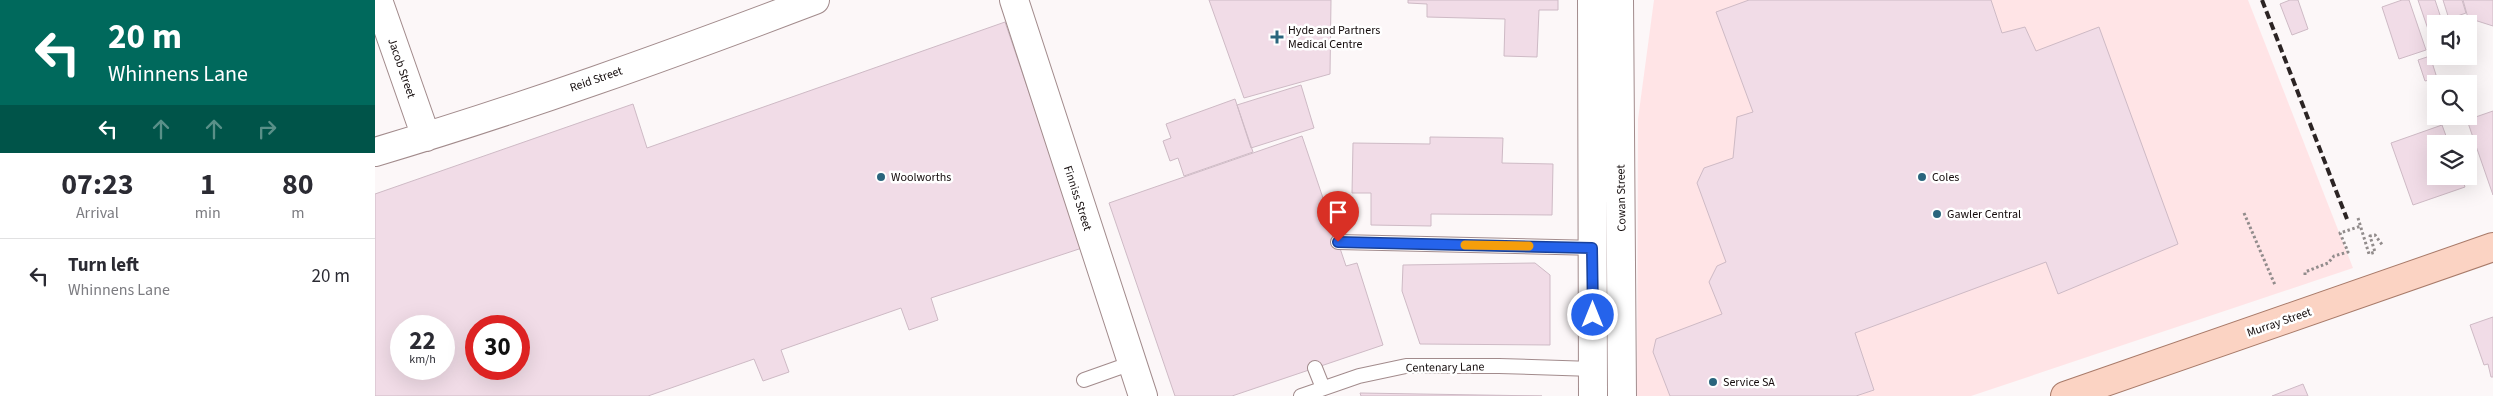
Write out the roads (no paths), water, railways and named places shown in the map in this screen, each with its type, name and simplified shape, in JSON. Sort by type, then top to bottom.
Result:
[{"type":"main road","name":"Murray Street","points":[[2065,396],[2493,247]]},
{"type":"street","name":"Jacob Street","points":[[378,0],[426,137]]},
{"type":"street","name":"Reid Street","points":[[375,152],[426,137],[691,46],[815,0]]},
{"type":"street","name":"Finniss Street","points":[[1014,0],[1143,396]]},
{"type":"street","points":[[1592,0],[1593,396]]},
{"type":"street","name":"Cowan Street","points":[[1619,0],[1622,396]]},
{"type":"lane","points":[[1338,242],[1621,248]]},
{"type":"lane","points":[[1084,380],[1133,363]]},
{"type":"lane","name":"Centenary Lane","points":[[1301,396],[1359,376],[1406,366],[1593,369]]},
{"type":"lane","points":[[1315,368],[1323,388]]},
{"type":"railway","points":[[2262,0],[2347,219]]},
{"type":"place","name":"Hyde and Partners Medical Centre","points":[[1277,37]]},
{"type":"place","name":"Woolworths","points":[[881,177]]},
{"type":"place","name":"Coles","points":[[1922,177]]},
{"type":"place","name":"Gawler Central","points":[[1937,214]]},
{"type":"place","name":"Service SA","points":[[1713,382]]}]
